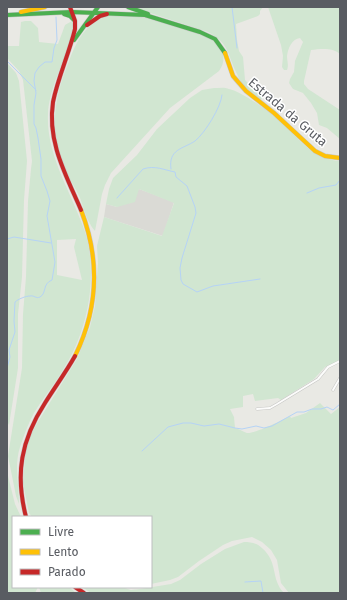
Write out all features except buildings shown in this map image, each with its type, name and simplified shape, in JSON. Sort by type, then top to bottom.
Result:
[{"type":"main road","points":[[7,15],[45,7]]},
{"type":"main road","points":[[26,516],[20,482],[20,471],[24,448],[35,422],[78,350],[88,322],[94,286],[93,260],[89,236],[82,212],[60,164],[52,128],[53,99],[75,29],[75,21],[70,7]]},
{"type":"main road","points":[[71,45],[98,7]]},
{"type":"main road","points":[[128,7],[159,19]]},
{"type":"main road","points":[[7,15],[72,12],[115,13],[137,14],[159,19]]},
{"type":"main road","points":[[60,13],[70,16],[75,21]]},
{"type":"main road","points":[[82,28],[100,16],[115,13]]},
{"type":"main road","name":"Estrada da Gruta","points":[[159,19],[200,32],[215,39],[226,52],[234,76],[246,91],[274,113],[315,151],[325,156],[340,158]]},
{"type":"street","points":[[257,409],[270,408],[277,404],[318,379],[328,367],[340,361]]},
{"type":"street","points":[[333,390],[340,378]]},
{"type":"shaded area","points":[[139,189],[174,202],[163,236],[104,217],[106,204],[117,207]]},
{"type":"green space","points":[[132,7],[263,7],[258,16],[236,24],[239,51],[243,57],[245,80],[264,96],[260,100],[244,85],[239,78],[227,50],[215,36],[208,32]]},
{"type":"green space","points":[[268,7],[340,7],[340,54],[330,49],[311,50],[304,84],[308,89],[340,110],[340,139],[327,128],[319,125],[317,113],[311,103],[303,93],[293,89],[289,83],[294,72],[295,61],[303,42],[300,38],[291,44],[287,56],[288,68],[287,70],[284,70],[282,67],[283,56],[281,45]]},
{"type":"green space","points":[[110,15],[146,18],[205,35],[216,42],[222,50],[223,63],[219,71],[170,108],[111,173],[102,194],[95,231],[88,220],[80,198],[66,171],[57,142],[55,116],[59,89],[79,39],[88,27]]},
{"type":"green space","points":[[31,21],[38,28],[39,42],[58,44],[65,25],[72,21],[74,25],[74,34],[51,94],[48,114],[48,130],[55,160],[85,232],[89,248],[91,274],[89,300],[83,327],[77,344],[69,360],[34,413],[20,447],[17,461],[19,504],[8,456],[22,368],[28,201],[32,161],[23,80],[19,71],[7,58],[7,46],[19,46],[21,22]],"holes":[[[76,239],[74,247],[82,280],[57,275],[57,240]]]},
{"type":"green space","points":[[7,63],[16,73],[19,81],[27,161],[24,200],[22,277],[18,314],[18,368],[9,425],[7,421]]},
{"type":"green space","points":[[227,88],[242,94],[265,109],[315,153],[330,160],[340,161],[340,361],[325,367],[314,379],[281,400],[278,398],[255,401],[253,394],[243,396],[243,407],[230,409],[234,417],[235,428],[251,433],[290,416],[291,418],[306,413],[320,403],[331,414],[340,407],[340,593],[289,593],[281,583],[277,560],[271,550],[262,542],[252,537],[232,541],[223,545],[178,577],[152,584],[152,516],[31,516],[29,513],[23,483],[27,446],[31,434],[39,420],[77,359],[90,327],[95,306],[98,263],[97,246],[104,217],[162,236],[174,203],[139,189],[135,202],[117,207],[106,204],[113,178],[137,155],[157,129],[190,98],[202,90]]},
{"type":"green space","points":[[7,472],[15,504],[21,516],[12,516],[12,588],[38,588],[35,593],[7,593]]},
{"type":"green space","points":[[244,542],[258,545],[271,559],[277,582],[284,593],[91,593],[84,588],[125,588],[131,590],[171,584],[180,580],[201,564],[225,549]]},
{"type":"green space","points":[[39,588],[70,588],[76,593],[41,593]]},
{"type":"waterway","points":[[232,7],[237,48]]},
{"type":"waterway","points":[[7,368],[10,357],[9,350],[15,332],[15,302],[26,297],[40,297],[47,284],[52,280],[55,262],[47,216],[50,201],[41,176],[41,159],[34,124],[34,105],[36,93],[34,81],[35,73],[39,67],[45,62],[52,62],[57,40],[56,17]]},
{"type":"waterway","points":[[7,61],[36,90]]},
{"type":"waterway","points":[[171,169],[171,162],[174,153],[195,141],[199,137],[216,113],[222,95]]},
{"type":"waterway","points":[[117,198],[143,169],[155,168],[175,172],[176,177],[187,186],[196,213],[180,268],[181,280],[183,284],[197,292],[213,286],[260,279]]},
{"type":"waterway","points":[[307,193],[319,188],[336,185],[340,180]]},
{"type":"waterway","points":[[7,239],[14,237],[51,243]]},
{"type":"waterway","points":[[142,451],[168,427],[183,423],[204,426],[219,424],[242,429],[256,426],[264,428],[272,426],[297,412],[327,407],[333,410],[340,404]]},
{"type":"waterway","points":[[245,582],[261,581],[263,593]]},
{"type":"traffic: fast","points":[[74,40],[98,7]]},
{"type":"traffic: fast","points":[[128,7],[148,14]]},
{"type":"traffic: fast","points":[[7,15],[72,12],[145,15],[200,32],[215,39],[225,53]]},
{"type":"traffic: fast","points":[[64,14],[70,16],[74,20]]},
{"type":"traffic: slow","points":[[21,12],[45,7]]},
{"type":"traffic: slow","points":[[225,53],[233,76],[246,91],[274,113],[315,151],[325,156],[340,158]]},
{"type":"traffic: slow","points":[[75,356],[83,338],[88,320],[94,284],[94,265],[91,247],[81,210]]},
{"type":"traffic: jam","points":[[70,7],[75,21],[75,29],[55,93],[52,117],[55,145],[59,158],[81,210]]},
{"type":"traffic: jam","points":[[87,25],[100,16],[107,14]]},
{"type":"traffic: jam","points":[[26,516],[21,486],[21,472],[22,458],[30,430],[45,403],[75,356]]},
{"type":"traffic: jam","points":[[76,588],[84,593]]}]
